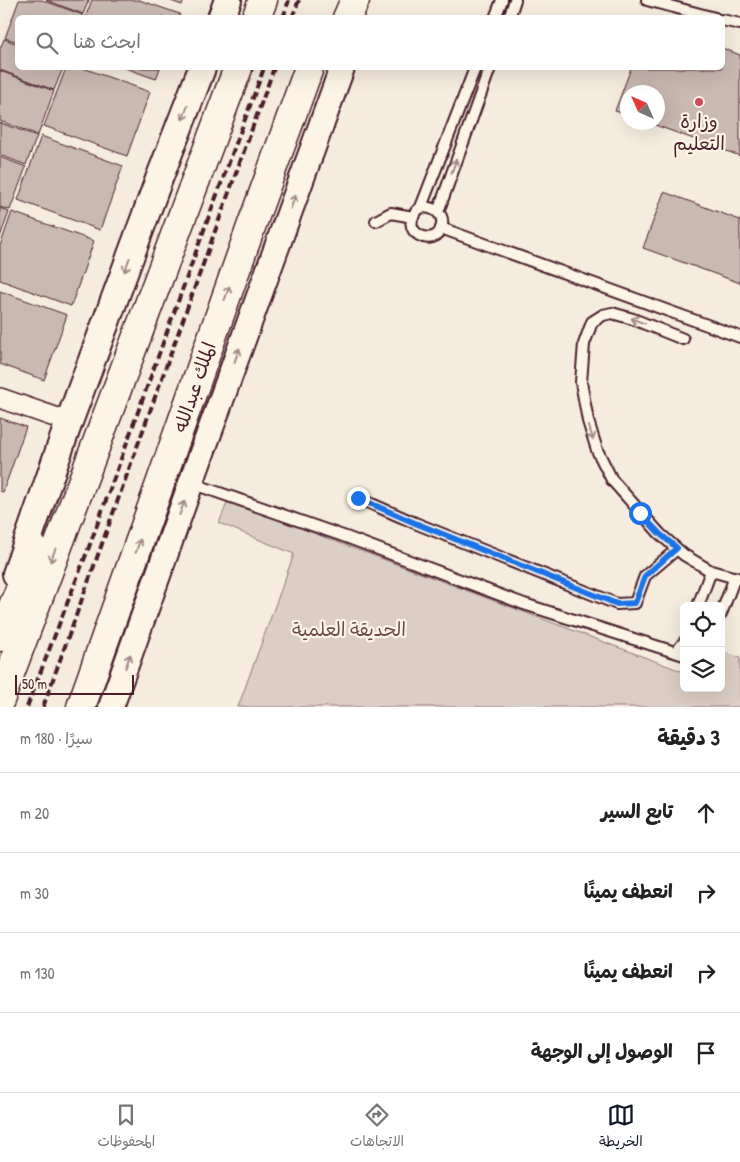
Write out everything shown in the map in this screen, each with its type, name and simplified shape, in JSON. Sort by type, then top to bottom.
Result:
[{"type":"highway","points":[[257,15],[263,0]]},
{"type":"highway","points":[[328,15],[334,0]]},
{"type":"highway","points":[[347,15],[354,0]]},
{"type":"highway","points":[[0,637],[236,70]]},
{"type":"highway","points":[[0,700],[236,70]]},
{"type":"highway","name":"الملك عبدالله","points":[[81,707],[308,70]]},
{"type":"highway","points":[[251,227],[323,70]]},
{"type":"main road","points":[[222,15],[228,0]]},
{"type":"main road","points":[[0,622],[69,422],[201,70]]},
{"type":"main road","points":[[91,707],[125,583]]},
{"type":"street","points":[[361,15],[367,0]]},
{"type":"street","points":[[111,707],[341,70]]},
{"type":"street","points":[[0,398],[69,422]]},
{"type":"lane","points":[[496,15],[502,0]]},
{"type":"lane","points":[[510,15],[515,0]]},
{"type":"lane","points":[[648,0],[703,15]]},
{"type":"lane","points":[[725,21],[740,24]]},
{"type":"lane","points":[[421,208],[433,208],[441,217],[441,228],[438,234],[433,237],[421,237],[416,234],[413,229],[413,217],[421,208],[474,70]]},
{"type":"lane","points":[[438,212],[489,70]]},
{"type":"lane","points":[[376,221],[391,213],[413,217]]},
{"type":"lane","points":[[441,228],[740,337]]},
{"type":"lane","points":[[683,339],[632,319],[612,314],[603,315],[592,322],[584,344],[581,382],[588,421],[597,450],[612,480],[653,527],[684,554],[712,571],[737,578],[725,605]]},
{"type":"lane","points":[[191,483],[346,537],[524,604],[680,654]]},
{"type":"lane","points":[[358,498],[415,523],[617,604],[635,603],[645,576],[677,548]]},
{"type":"lane","points":[[700,602],[712,571]]},
{"type":"green space","name":"الحديقة العلمية","points":[[228,501],[680,670],[680,692],[725,692],[725,652],[740,658],[740,707],[238,707],[294,554],[219,523]]},
{"type":"building","points":[[19,0],[42,0],[83,15],[15,15],[15,41],[5,38]]},
{"type":"building","points":[[46,0],[89,0],[83,14]]},
{"type":"building","points":[[92,0],[139,0],[180,14],[180,15],[86,15]]},
{"type":"building","points":[[168,0],[184,0],[182,5]]},
{"type":"building","points":[[4,39],[15,43],[15,70],[62,70],[54,90],[0,70],[0,49]]},
{"type":"building","name":"وزارة التعليم","points":[[725,49],[740,55],[740,156],[665,129],[665,85],[625,85],[630,70],[725,70]]},
{"type":"building","points":[[65,70],[89,70],[150,92],[127,156],[44,126]]},
{"type":"building","points":[[131,70],[159,70],[156,79]]},
{"type":"building","points":[[0,71],[54,91],[38,135],[0,121]]},
{"type":"building","name":"وزارة التعليم","points":[[620,98],[620,113],[615,111]]},
{"type":"building","points":[[0,123],[37,136],[26,165],[0,155]]},
{"type":"building","points":[[41,136],[123,166],[100,230],[18,200]]},
{"type":"building","points":[[0,157],[26,167],[10,210],[0,207]]},
{"type":"building","name":"وزارة التعليم","points":[[664,192],[740,220],[740,283],[643,248]]},
{"type":"building","points":[[0,208],[9,212],[0,237]]},
{"type":"building","points":[[12,212],[94,241],[71,306],[0,280],[0,246]]},
{"type":"building","points":[[0,291],[67,315],[44,380],[0,364]]},
{"type":"building","points":[[0,418],[26,427],[3,492],[0,491]]},
{"type":"railway","points":[[284,15],[289,0]]},
{"type":"railway","points":[[293,15],[299,0]]},
{"type":"railway","points":[[27,707],[89,547],[263,70]]},
{"type":"railway","points":[[43,707],[273,70]]},
{"type":"place","name":"وزارة التعليم","points":[[699,102]]},
{"type":"route","points":[[358,498],[415,523],[617,604],[635,603],[645,576],[677,548],[660,534],[640,513]]}]
